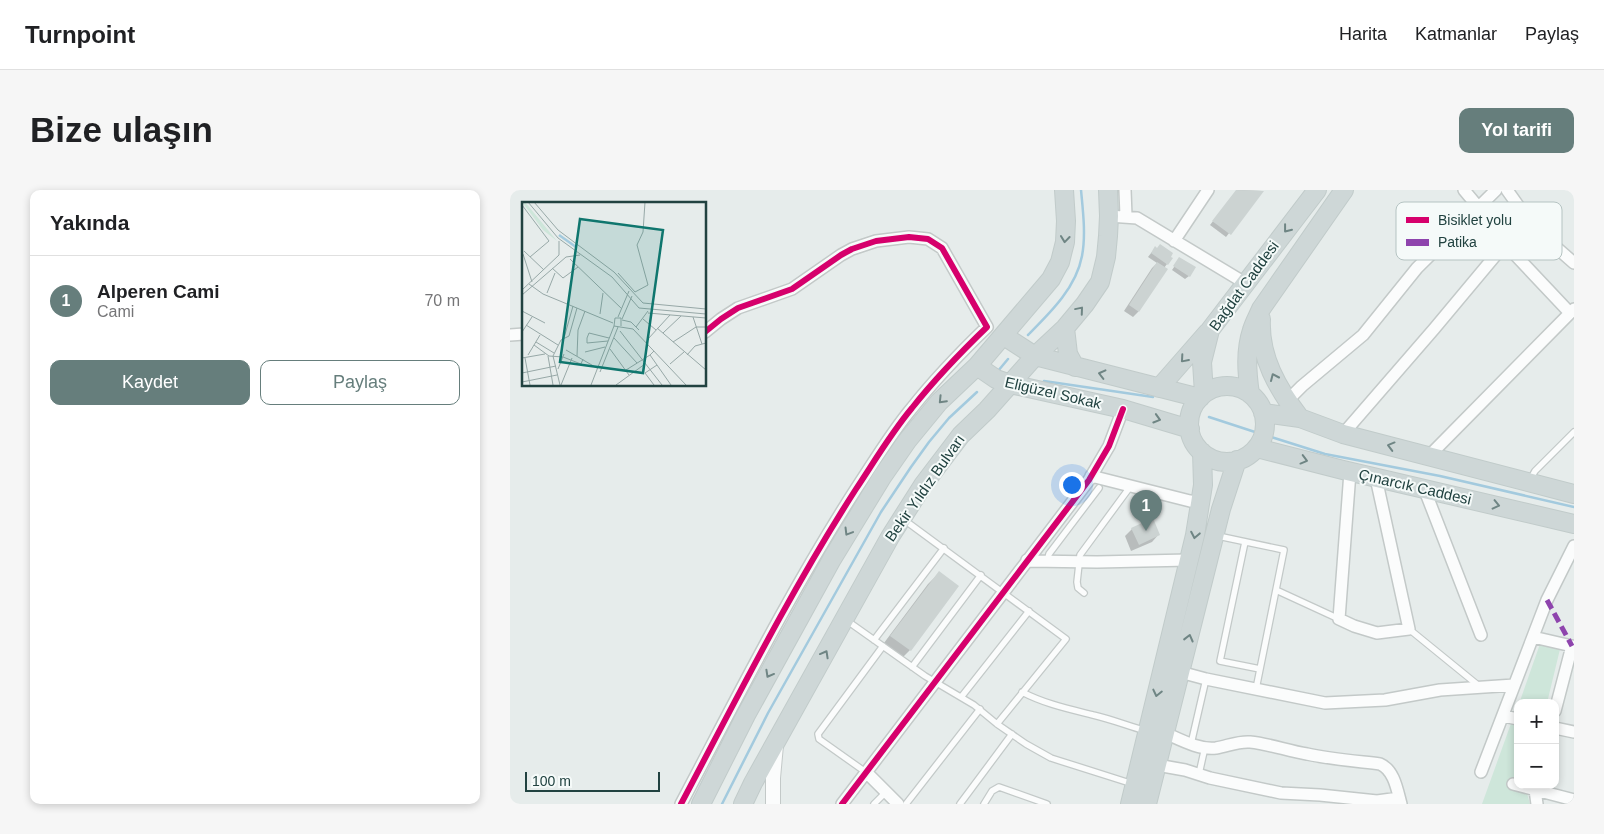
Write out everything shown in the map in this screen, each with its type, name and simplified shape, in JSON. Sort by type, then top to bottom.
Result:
[{"type":"main road","points":[[701,804],[751,707],[864,504],[894,459],[939,402],[977,366],[1004,336],[1046,287],[1056,271],[1066,242],[1064,190]]},
{"type":"main road","name":"Bekir Yıldız Bulvarı","points":[[743,804],[776,741],[902,517],[961,435],[987,410],[1035,356],[1065,328],[1100,282],[1118,216],[1108,190]]},
{"type":"main road","name":"Bağdat Caddesi","points":[[1202,396],[1202,362],[1210,330],[1317,190]]},
{"type":"main road","name":"Bağdat Caddesi","points":[[1250,394],[1247,352],[1252,330],[1261,308],[1344,190]]},
{"type":"main road","points":[[1261,308],[1260,333],[1265,356],[1275,381],[1300,418]]},
{"type":"main road","points":[[1065,328],[1068,354],[1075,367]]},
{"type":"main road","points":[[1159,388],[1210,330]]},
{"type":"main road","name":"Eligüzel Sokak","points":[[1004,336],[1035,356],[1159,388],[1202,396]]},
{"type":"main road","name":"Eligüzel Sokak","points":[[977,366],[996,379],[1010,384],[1123,409],[1190,429]]},
{"type":"main road","points":[[1228,386],[1240,388],[1250,394],[1258,402],[1264,413],[1263,437],[1257,448],[1248,456],[1237,460],[1225,462],[1212,459],[1202,452],[1194,441],[1190,429],[1190,416],[1195,404],[1202,396],[1215,388],[1228,386]]},
{"type":"main road","points":[[1264,413],[1300,418],[1343,434],[1574,494]]},
{"type":"main road","name":"Çınarcık Caddesi","points":[[1257,448],[1350,472],[1574,524]]},
{"type":"main road","points":[[1130,804],[1195,535],[1203,485],[1202,452]]},
{"type":"main road","points":[[1147,804],[1214,535],[1237,460]]},
{"type":"street","points":[[1125,190],[1118,216],[1137,218],[1245,283]]},
{"type":"street","points":[[1174,241],[1208,190]]},
{"type":"street","points":[[1464,190],[1474,202]]},
{"type":"street","points":[[1485,202],[1496,190]]},
{"type":"street","points":[[1507,190],[1516,202]]},
{"type":"street","points":[[706,331],[738,308],[792,288],[852,249],[876,241],[909,237],[928,239],[942,248],[987,327],[1004,336]]},
{"type":"street","points":[[1562,252],[1574,263]]},
{"type":"street","points":[[1287,401],[1363,335],[1425,260]]},
{"type":"street","points":[[1343,434],[1434,330],[1491,260]]},
{"type":"street","points":[[1429,456],[1572,311],[1520,260]]},
{"type":"street","points":[[681,804],[764,645],[836,520],[911,408],[947,367],[987,327]]},
{"type":"street","points":[[842,804],[1091,476],[1109,446],[1123,409]]},
{"type":"street","points":[[1350,472],[1339,619],[1377,633],[1409,629],[1376,478]]},
{"type":"street","points":[[1091,476],[1130,487],[1200,502]]},
{"type":"street","points":[[1424,488],[1482,635]]},
{"type":"street","points":[[1481,772],[1547,600],[1574,546]]},
{"type":"street","points":[[1027,560],[1047,562],[1189,560]]},
{"type":"street","points":[[1532,637],[1572,646],[1558,699]]},
{"type":"street","points":[[1180,672],[1325,703],[1385,700],[1440,690],[1514,685]]},
{"type":"street","points":[[1503,716],[1514,718]]},
{"type":"street","points":[[1559,729],[1574,732]]},
{"type":"street","points":[[1157,764],[1210,778],[1281,793],[1377,801],[1400,801],[1391,773],[1380,764],[1307,754],[1250,742],[1214,748],[1205,747],[1191,744],[1165,733]]},
{"type":"street","points":[[773,804],[776,741]]},
{"type":"street","points":[[867,773],[898,804]]},
{"type":"street","points":[[1536,789],[1537,804]]},
{"type":"street","points":[[1539,789],[1574,800]]},
{"type":"lane","points":[[1528,482],[1535,471],[1574,432]]},
{"type":"lane","points":[[1084,593],[1078,588],[1077,582],[1080,555],[1130,487]]},
{"type":"lane","points":[[1047,562],[1049,554],[1099,488]]},
{"type":"lane","points":[[902,517],[1066,639],[997,724]]},
{"type":"lane","points":[[1214,535],[1284,550],[1256,689]]},
{"type":"lane","points":[[1245,542],[1220,661],[1260,669]]},
{"type":"lane","points":[[874,640],[944,548]]},
{"type":"lane","points":[[912,667],[981,575]]},
{"type":"lane","points":[[1276,590],[1339,619]]},
{"type":"lane","points":[[962,696],[1028,611]]},
{"type":"lane","points":[[844,619],[912,667],[962,696],[1026,744],[1052,758],[1135,784]]},
{"type":"lane","points":[[1409,629],[1480,687]]},
{"type":"lane","points":[[867,773],[820,739],[818,734],[883,646]]},
{"type":"lane","points":[[1191,744],[1206,679]]},
{"type":"lane","points":[[1022,692],[1064,708],[1095,715],[1148,732]]},
{"type":"lane","points":[[906,804],[980,709]]},
{"type":"lane","points":[[960,804],[1012,734]]},
{"type":"lane","points":[[1199,774],[1205,747]]},
{"type":"lane","points":[[984,804],[992,791],[1000,787],[1047,804]]},
{"type":"lane","points":[[874,804],[886,792]]},
{"type":"green space","points":[[1541,641],[1561,645],[1548,699],[1521,699]]},
{"type":"green space","points":[[1513,718],[1514,789],[1526,789],[1530,804],[1482,804]]},
{"type":"building","points":[[1236,190],[1264,191],[1231,235],[1212,221]]},
{"type":"building","points":[[1160,244],[1173,253],[1171,257],[1173,258],[1168,265],[1151,253],[1155,246],[1157,248]]},
{"type":"building","points":[[1179,257],[1196,267],[1190,277],[1173,266]]},
{"type":"building","points":[[1157,262],[1168,269],[1139,312],[1129,305]]},
{"type":"building","points":[[1153,518],[1160,535],[1139,545],[1131,528]]},
{"type":"building","points":[[939,571],[959,586],[911,651],[890,636]]},
{"type":"waterway","points":[[1028,335],[1061,299],[1079,268],[1084,240],[1081,190]]},
{"type":"waterway","points":[[998,371],[1008,359]]},
{"type":"waterway","points":[[1044,381],[1153,397]]},
{"type":"waterway","points":[[722,804],[768,713],[881,512],[929,442],[949,418],[977,392]]},
{"type":"waterway","points":[[1209,417],[1258,433]]},
{"type":"waterway","points":[[1268,436],[1325,454],[1440,476],[1574,507]]},
{"type":"marked path","points":[[1547,600],[1572,646]]},
{"type":"cycle path","points":[[681,804],[787,605],[856,489],[890,437],[912,408],[948,366],[987,327],[942,248],[928,239],[909,237],[876,241],[852,249],[792,289],[738,308],[706,331]]},
{"type":"cycle path","points":[[842,804],[1089,480],[1109,446],[1123,409]]},
{"type":"place","name":"Alperen Cami","points":[[1146,531]]}]
